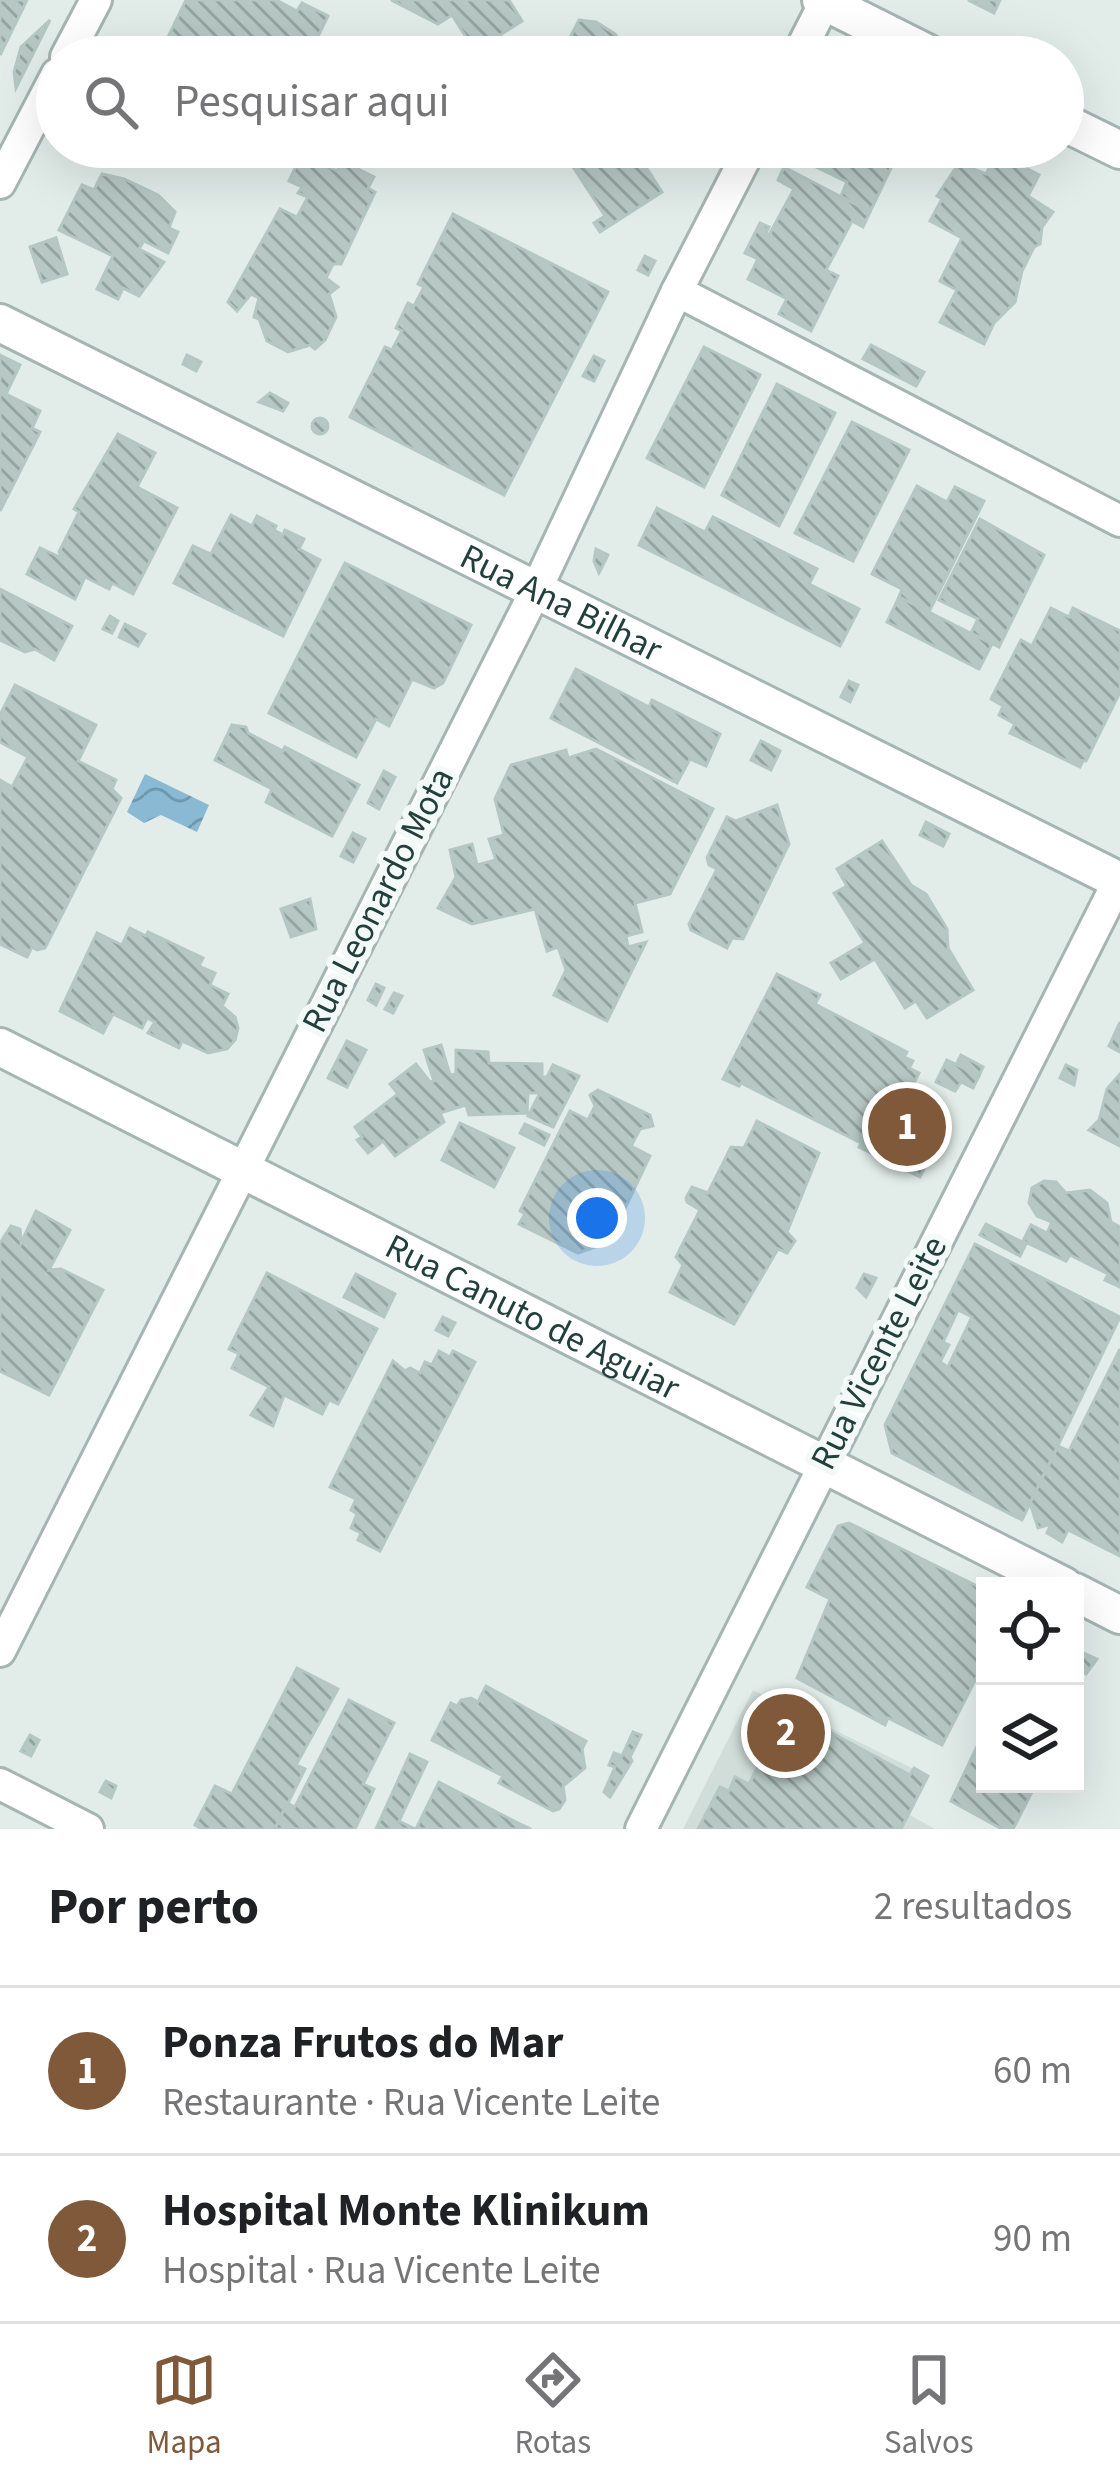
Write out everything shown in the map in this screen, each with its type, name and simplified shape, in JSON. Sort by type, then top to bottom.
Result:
[{"type":"street","points":[[77,36],[96,0]]},
{"type":"street","points":[[806,36],[824,1],[893,36]]},
{"type":"street","points":[[0,183],[36,114]]},
{"type":"street","points":[[1084,132],[1120,150]]},
{"type":"street","name":"Rua Leonardo Mota","points":[[0,1651],[535,592],[676,291],[740,168]]},
{"type":"street","points":[[676,291],[1120,521]]},
{"type":"street","name":"Rua Ana Bilhar","points":[[0,323],[1120,880]]},
{"type":"street","name":"Rua Vicente Leite","points":[[640,1829],[1120,880]]},
{"type":"street","name":"Rua Canuto de Aguiar","points":[[0,1047],[1046,1577]]},
{"type":"street","points":[[1084,1597],[1120,1615]]},
{"type":"street","points":[[0,1784],[88,1829]]},
{"type":"shaded area","points":[[753,1690],[928,1776],[908,1814],[935,1829],[683,1829]]},
{"type":"water","points":[[145,774],[209,805],[197,832],[161,815],[144,823],[127,812]]},
{"type":"building","points":[[0,0],[27,0],[0,55]]},
{"type":"building","points":[[186,0],[276,0],[297,11],[302,3],[328,16],[318,36],[169,35]]},
{"type":"building","points":[[391,0],[509,0],[522,21],[498,36],[465,36],[452,15],[438,24]]},
{"type":"building","points":[[968,0],[1000,0],[994,13]]},
{"type":"building","points":[[50,20],[42,36],[36,36],[36,48],[16,88],[14,72],[21,47]]},
{"type":"building","points":[[579,20],[596,22],[617,36],[571,36]]},
{"type":"building","points":[[295,168],[356,168],[374,177],[368,188],[375,192],[341,264],[333,264],[326,278],[338,287],[329,294],[336,317],[325,340],[315,349],[310,345],[288,352],[267,341],[254,317],[259,298],[251,294],[237,311],[228,302],[280,209],[297,217],[308,197],[298,193],[302,187],[289,181]]},
{"type":"building","points":[[574,168],[647,168],[662,192],[600,232],[594,223],[605,216]]},
{"type":"building","points":[[786,168],[870,212],[863,227],[852,221],[826,270],[838,276],[811,331],[779,314],[787,299],[748,279],[758,259],[745,253],[760,223],[769,227],[769,235],[794,189],[778,180]]},
{"type":"building","points":[[818,168],[891,168],[870,212],[841,196],[847,182]]},
{"type":"building","points":[[956,168],[986,174],[989,168],[1026,168],[1039,175],[1028,196],[1053,212],[1022,271],[1015,302],[994,323],[984,344],[940,322],[957,290],[940,281],[962,238],[930,221],[942,199],[937,196]]},
{"type":"building","points":[[102,174],[158,195],[175,212],[169,228],[178,232],[168,253],[144,241],[139,249],[164,262],[139,296],[123,288],[118,299],[97,289],[113,256],[59,230],[82,185],[94,190]]},
{"type":"building","points":[[453,214],[608,292],[504,495],[350,417],[385,347],[392,350],[402,331],[396,328],[408,303],[414,306],[424,287],[418,284]]},
{"type":"building","points":[[56,238],[67,274],[42,282],[30,247]]},
{"type":"building","points":[[645,256],[655,261],[648,275],[638,270]]},
{"type":"building","points":[[871,345],[924,372],[916,386],[863,359]]},
{"type":"building","points":[[704,347],[760,375],[704,487],[647,458]]},
{"type":"building","points":[[0,355],[20,365],[6,394],[40,411],[32,428],[40,432],[0,511]]},
{"type":"building","points":[[187,355],[201,362],[196,371],[183,364]]},
{"type":"building","points":[[594,356],[604,361],[594,381],[583,376]]},
{"type":"building","points":[[777,384],[835,413],[779,526],[722,495]]},
{"type":"building","points":[[270,393],[288,403],[283,411],[259,402]]},
{"type":"building","points":[[320,418],[328,426],[320,434],[312,426]]},
{"type":"building","points":[[852,422],[909,450],[853,561],[795,533]]},
{"type":"building","points":[[118,434],[155,453],[137,487],[177,508],[133,594],[85,577],[75,599],[27,574],[40,548],[62,558],[59,552],[79,512],[74,509]]},
{"type":"building","points":[[917,486],[947,502],[955,487],[984,501],[929,612],[899,597],[902,589],[872,574]]},
{"type":"building","points":[[657,508],[705,532],[713,517],[817,569],[809,584],[859,609],[840,646],[639,545]]},
{"type":"building","points":[[231,515],[252,526],[257,516],[283,535],[285,530],[304,539],[299,549],[320,560],[283,636],[174,583],[193,546],[211,554]]},
{"type":"building","points":[[980,519],[1044,555],[999,647],[971,633],[978,619],[939,600]]},
{"type":"building","points":[[596,549],[608,555],[599,573],[594,561]]},
{"type":"building","points":[[345,563],[471,625],[443,683],[434,688],[412,679],[389,726],[376,719],[356,757],[269,713]]},
{"type":"building","points":[[0,589],[72,626],[54,660],[35,649],[25,652],[0,640]]},
{"type":"building","points":[[899,597],[992,644],[979,669],[887,622]]},
{"type":"building","points":[[1051,608],[1069,617],[1073,608],[1120,631],[1120,692],[1086,761],[1077,760],[1080,767],[1010,733],[1015,724],[999,715],[1003,706],[991,699],[1021,640],[1032,646]]},
{"type":"building","points":[[110,616],[118,621],[112,633],[103,629]]},
{"type":"building","points":[[125,624],[145,634],[138,646],[119,637]]},
{"type":"building","points":[[576,669],[649,707],[652,700],[720,734],[706,766],[690,759],[677,783],[551,718]]},
{"type":"building","points":[[849,681],[858,685],[850,702],[841,697]]},
{"type":"building","points":[[15,685],[96,725],[78,761],[116,780],[112,789],[121,798],[45,948],[32,947],[27,957],[0,944],[0,780],[12,787],[28,757],[0,742],[0,715]]},
{"type":"building","points":[[232,725],[246,727],[248,733],[283,751],[285,747],[359,785],[332,836],[266,802],[272,789],[215,760]]},
{"type":"building","points":[[761,741],[780,751],[771,770],[751,760]]},
{"type":"building","points":[[596,749],[713,809],[670,894],[635,903],[642,932],[626,936],[628,947],[646,942],[607,1021],[554,995],[566,970],[558,947],[547,951],[535,909],[472,924],[438,908],[456,877],[450,850],[472,844],[477,865],[496,860],[489,839],[504,835],[495,799],[511,765],[566,750],[568,758]]},
{"type":"building","points":[[384,771],[395,777],[379,809],[368,803]]},
{"type":"building","points":[[777,805],[789,844],[743,939],[732,938],[727,948],[691,930],[689,924],[717,869],[707,858],[727,817],[736,821]]},
{"type":"building","points":[[926,822],[949,834],[943,846],[920,835]]},
{"type":"building","points":[[353,833],[365,839],[353,862],[341,856]]},
{"type":"building","points":[[882,841],[911,885],[926,894],[947,929],[948,948],[973,990],[927,1018],[916,1001],[905,1008],[875,959],[841,979],[831,963],[865,943],[834,893],[847,886],[837,869]]},
{"type":"building","points":[[310,899],[316,929],[291,937],[281,909]]},
{"type":"building","points":[[130,928],[203,958],[199,966],[215,973],[210,985],[228,994],[222,1006],[235,1017],[238,1028],[227,1049],[208,1053],[182,1041],[179,1048],[148,1033],[155,1022],[147,1018],[142,1028],[113,1014],[103,1033],[60,1011],[97,933],[122,945]]},
{"type":"building","points":[[777,974],[820,995],[815,1004],[907,1052],[904,1057],[913,1061],[909,1068],[919,1073],[896,1118],[903,1121],[906,1115],[942,1132],[920,1177],[741,1083],[723,1079]]},
{"type":"building","points":[[376,984],[384,988],[376,1005],[368,1000]]},
{"type":"building","points":[[394,993],[402,996],[393,1013],[385,1009]]},
{"type":"building","points":[[1120,1022],[1120,1052],[1109,1046]]},
{"type":"building","points":[[347,1041],[366,1050],[347,1087],[328,1078]]},
{"type":"building","points":[[441,1045],[450,1075],[456,1074],[456,1050],[488,1052],[489,1063],[542,1064],[542,1077],[547,1077],[553,1065],[579,1076],[553,1127],[528,1116],[540,1093],[528,1093],[527,1113],[469,1115],[466,1105],[440,1113],[444,1122],[395,1156],[383,1141],[368,1153],[357,1140],[362,1137],[355,1127],[398,1094],[390,1084],[416,1064],[434,1081],[424,1050]]},
{"type":"building","points":[[961,1055],[983,1067],[979,1076],[956,1065]]},
{"type":"building","points":[[947,1060],[979,1076],[973,1088],[961,1082],[955,1091],[936,1082]]},
{"type":"building","points":[[1066,1065],[1077,1070],[1074,1085],[1060,1078]]},
{"type":"building","points":[[1120,1074],[1120,1146],[1089,1130],[1099,1120],[1107,1089]]},
{"type":"building","points":[[598,1090],[650,1115],[653,1126],[640,1129],[631,1146],[650,1156],[609,1242],[578,1253],[519,1224],[525,1214],[520,1211],[570,1111],[588,1120],[595,1106],[590,1095]]},
{"type":"building","points":[[757,1121],[819,1153],[787,1232],[795,1241],[787,1253],[778,1249],[734,1324],[670,1292],[683,1265],[676,1257],[700,1210],[686,1198],[692,1187],[708,1193],[731,1147],[744,1148]]},
{"type":"building","points":[[460,1123],[514,1148],[494,1187],[442,1160]]},
{"type":"building","points":[[525,1124],[549,1135],[544,1145],[520,1133]]},
{"type":"building","points":[[1044,1181],[1056,1182],[1066,1193],[1090,1190],[1107,1203],[1111,1222],[1120,1227],[1120,1287],[1105,1280],[1108,1274],[1070,1255],[1066,1261],[1023,1241],[1031,1225],[1047,1233],[1052,1222],[1037,1216],[1029,1203],[1032,1188]]},
{"type":"building","points":[[36,1211],[70,1230],[49,1270],[61,1269],[103,1290],[49,1395],[0,1371],[0,1243],[11,1226],[20,1229],[21,1243]]},
{"type":"building","points":[[986,1224],[1026,1244],[1020,1256],[980,1235]]},
{"type":"building","points":[[975,1244],[1120,1317],[1022,1520],[892,1453],[885,1425]],"holes":[[[958,1310],[972,1317],[948,1367],[940,1362],[949,1345],[943,1342]]]},
{"type":"building","points":[[267,1273],[377,1329],[338,1404],[329,1400],[322,1414],[284,1395],[273,1426],[251,1415],[269,1387],[232,1368],[239,1354],[229,1349]]},
{"type":"building","points":[[356,1274],[395,1294],[384,1317],[344,1297]]},
{"type":"building","points":[[864,1274],[876,1278],[866,1297],[857,1288]]},
{"type":"building","points":[[443,1317],[455,1323],[448,1336],[436,1330]]},
{"type":"building","points":[[1120,1349],[1120,1556],[1068,1530],[1062,1542],[1047,1533],[1051,1524],[1038,1528],[1030,1503],[1058,1446],[1069,1451]]},
{"type":"building","points":[[439,1351],[450,1357],[453,1351],[475,1362],[380,1551],[358,1540],[361,1533],[351,1528],[356,1499],[330,1487],[393,1361],[405,1371],[410,1368],[420,1373],[425,1362],[432,1365]]},
{"type":"building","points":[[849,1523],[976,1586],[976,1679],[942,1745],[888,1718],[885,1725],[797,1678],[830,1599],[807,1587],[838,1526]]},
{"type":"building","points":[[1084,1653],[1097,1659],[1084,1673]]},
{"type":"building","points":[[297,1668],[338,1689],[296,1765],[305,1769],[275,1829],[202,1829],[195,1825],[215,1786],[232,1794]]},
{"type":"building","points":[[486,1686],[586,1741],[582,1749],[585,1768],[563,1786],[565,1800],[559,1809],[553,1811],[499,1783],[503,1776],[432,1740],[451,1703],[457,1706],[471,1698],[478,1702]]},
{"type":"building","points":[[349,1700],[394,1723],[363,1784],[374,1789],[355,1829],[275,1829],[287,1803],[295,1807]]},
{"type":"building","points":[[787,1709],[910,1775],[914,1768],[928,1776],[901,1829],[698,1829],[720,1787],[729,1791],[735,1777],[749,1784]]},
{"type":"building","points":[[633,1732],[641,1735],[632,1761],[610,1797],[604,1792],[615,1767],[609,1765],[614,1753],[622,1756]]},
{"type":"building","points":[[30,1735],[39,1740],[31,1756],[21,1751]]},
{"type":"building","points":[[976,1749],[976,1793],[1031,1793],[1013,1829],[1002,1829],[951,1801]]},
{"type":"building","points":[[410,1754],[427,1762],[399,1821],[415,1829],[376,1829]]},
{"type":"building","points":[[106,1781],[116,1786],[111,1798],[100,1792]]},
{"type":"building","points":[[439,1782],[516,1822],[531,1829],[416,1829]]},
{"type":"place","name":"Ponza Frutos do Mar","points":[[907,1127]]},
{"type":"place","name":"Hospital Monte Klinikum","points":[[786,1733]]}]
